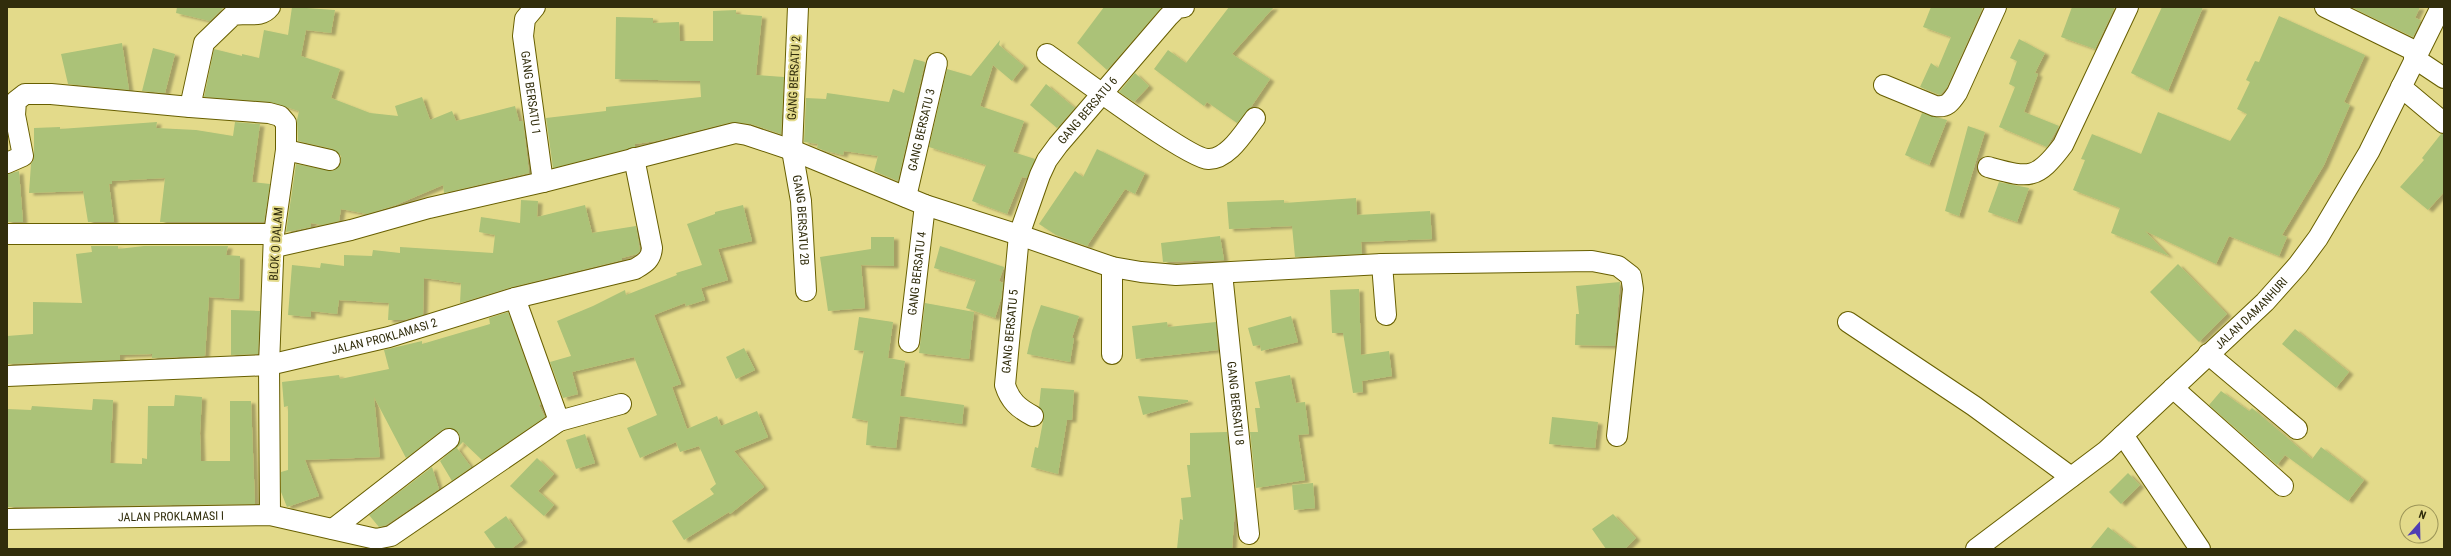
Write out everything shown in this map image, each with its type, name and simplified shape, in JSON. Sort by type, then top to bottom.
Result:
[{"type":"street","points":[[7,163],[23,156],[15,115],[16,101],[25,94],[51,94],[190,107],[201,50],[208,37],[233,15],[259,15],[266,12],[270,7]]},
{"type":"street","name":"GANG BERSATU 1","points":[[535,7],[524,19],[523,36],[543,182]]},
{"type":"street","name":"GANG BERSATU 2","points":[[792,150],[798,7]]},
{"type":"street","points":[[1884,85],[1935,106],[1942,107],[1949,103],[1957,93],[1996,7]]},
{"type":"street","points":[[1988,167],[2017,175],[2030,176],[2051,160],[2063,144],[2128,7]]},
{"type":"street","points":[[2325,7],[2416,55],[2444,78]]},
{"type":"street","name":"JALAN DAMANHURI","points":[[1976,549],[2123,436],[2264,302],[2298,265],[2318,238],[2369,152],[2441,7]]},
{"type":"street","name":"GANG BERSATU 6","points":[[1020,235],[1047,160],[1101,92],[1168,17],[1177,8],[1190,8]]},
{"type":"street","points":[[1047,54],[1195,155],[1208,160],[1219,157],[1228,150],[1255,118]]},
{"type":"street","name":"GANG BERSATU 3","points":[[906,197],[937,63]]},
{"type":"street","points":[[2402,87],[2444,124]]},
{"type":"street","name":"BLOK O DALAM","points":[[190,107],[269,113],[280,116],[286,123],[286,150],[275,240],[269,365],[270,515]]},
{"type":"street","points":[[7,234],[275,240],[351,230],[429,208],[543,182],[735,133],[747,134],[792,150],[925,205],[1020,235],[1112,267],[1176,275],[1382,264],[1592,261],[1618,266],[1631,276],[1633,288],[1617,436]]},
{"type":"street","points":[[286,150],[330,160]]},
{"type":"street","name":"GANG BERSATU 2B","points":[[792,150],[802,208],[806,291]]},
{"type":"street","name":"JALAN PROKLAMASI 2","points":[[7,376],[269,365],[389,337],[515,298],[635,269],[645,263],[651,256],[652,238],[634,158]]},
{"type":"street","name":"GANG BERSATU 4","points":[[909,342],[925,205]]},
{"type":"street","name":"GANG BERSATU 5","points":[[1020,235],[1004,385],[1009,398],[1018,408],[1033,416]]},
{"type":"street","points":[[1382,264],[1386,315]]},
{"type":"street","points":[[1112,267],[1112,354]]},
{"type":"street","name":"GANG BERSATU 8","points":[[1222,273],[1249,534]]},
{"type":"street","points":[[515,298],[560,421]]},
{"type":"street","points":[[1848,322],[1974,406],[2071,477]]},
{"type":"street","points":[[2208,354],[2297,429]]},
{"type":"street","points":[[2173,388],[2283,486]]},
{"type":"street","name":"JALAN PROKLAMASI I","points":[[7,520],[270,515],[376,539],[391,536],[560,421],[621,404]]},
{"type":"street","points":[[2123,436],[2200,549]]},
{"type":"street","points":[[334,529],[449,439]]},
{"type":"building","points":[[177,7],[224,7],[210,21],[176,13]]},
{"type":"building","points":[[292,7],[335,10],[331,33],[306,30],[301,56],[340,69],[331,98],[370,113],[398,116],[395,106],[422,97],[430,120],[452,111],[456,121],[515,106],[519,121],[523,121],[529,173],[444,193],[443,185],[396,205],[367,214],[341,209],[339,221],[322,225],[311,223],[311,227],[286,232],[296,164],[333,171],[341,163],[341,156],[333,149],[298,141],[297,120],[299,111],[270,102],[204,97],[214,49],[242,56],[242,54],[259,58],[264,30],[288,35]]},
{"type":"building","points":[[1104,7],[1162,7],[1107,70],[1077,43]]},
{"type":"building","points":[[1229,7],[1274,7],[1232,54],[1270,79],[1251,107],[1237,123],[1207,102],[1204,106],[1154,69],[1168,50],[1186,63]]},
{"type":"building","points":[[1931,7],[1983,7],[1947,87],[1940,95],[1920,87],[1931,63],[1938,68],[1951,37],[1923,27]]},
{"type":"building","points":[[2072,7],[2115,7],[2095,49],[2061,37]]},
{"type":"building","points":[[2162,7],[2203,7],[2168,91],[2131,73]]},
{"type":"building","points":[[2351,7],[2420,7],[2415,18],[2421,20],[2413,37]]},
{"type":"building","points":[[736,10],[736,14],[762,16],[756,75],[784,77],[781,134],[751,124],[732,122],[656,141],[635,144],[635,147],[553,168],[546,118],[606,111],[606,107],[701,97],[700,81],[615,79],[616,17],[653,18],[653,23],[679,22],[680,41],[713,41],[713,11]]},
{"type":"building","points":[[2279,16],[2365,55],[2344,102],[2350,105],[2324,165],[2282,235],[2287,237],[2279,256],[2229,236],[2216,264],[2145,231],[2169,256],[2111,233],[2120,208],[2073,190],[2085,160],[2081,159],[2092,134],[2141,154],[2158,112],[2230,141],[2247,114],[2237,109],[2250,82],[2246,80],[2255,61],[2259,62]]},
{"type":"building","points":[[2019,39],[2045,53],[2035,73],[2038,74],[2024,112],[2059,126],[2047,147],[1999,127],[2015,87],[2009,84],[2017,61],[2010,58]]},
{"type":"building","points":[[1000,40],[999,45],[1024,66],[1012,81],[993,65],[980,106],[1024,121],[1013,152],[1035,159],[1027,178],[1022,177],[1007,214],[972,201],[986,165],[929,147],[947,69],[971,76]]},
{"type":"building","points":[[122,43],[129,90],[68,84],[61,54]]},
{"type":"building","points":[[153,48],[175,54],[165,93],[142,91]]},
{"type":"building","points":[[914,59],[925,62],[898,181],[874,171],[878,156],[844,151],[843,155],[817,148],[818,144],[804,142],[806,98],[826,99],[827,93],[889,102],[893,89],[904,93]]},
{"type":"building","points":[[1135,73],[1149,86],[1134,102],[1119,92]]},
{"type":"building","points":[[1046,84],[1075,108],[1057,128],[1030,105]]},
{"type":"building","points":[[1922,113],[1947,120],[1929,165],[1905,155]]},
{"type":"building","points":[[157,122],[156,128],[196,130],[233,136],[235,122],[260,124],[252,182],[270,184],[264,222],[160,222],[165,178],[112,181],[112,184],[109,184],[114,222],[88,222],[83,191],[29,193],[31,164],[34,159],[34,128],[60,127],[60,129]]},
{"type":"building","points":[[1968,126],[1985,132],[1959,216],[1945,211]]},
{"type":"building","points":[[2441,134],[2444,134],[2444,192],[2428,210],[2400,187],[2424,160],[2422,158]]},
{"type":"building","points":[[1097,149],[1145,173],[1135,194],[1125,189],[1087,246],[1056,235],[1039,224],[1075,171],[1083,177]]},
{"type":"building","points":[[19,171],[23,222],[7,222],[7,174]]},
{"type":"building","points":[[1999,182],[2029,188],[2017,222],[1988,212]]},
{"type":"building","points":[[1356,198],[1357,215],[1430,211],[1432,239],[1361,242],[1362,254],[1295,257],[1292,226],[1229,229],[1227,202],[1284,200],[1284,203]]},
{"type":"building","points":[[521,200],[538,201],[537,217],[585,205],[592,233],[636,226],[640,251],[637,254],[622,258],[622,260],[512,287],[460,303],[461,283],[424,278],[423,315],[404,320],[388,320],[389,303],[339,300],[337,314],[311,311],[311,317],[288,315],[292,265],[320,268],[321,263],[344,266],[344,255],[372,256],[373,250],[400,253],[400,247],[493,253],[495,235],[479,232],[481,217],[520,223]]},
{"type":"building","points":[[743,205],[752,241],[718,249],[728,280],[701,288],[705,300],[686,306],[685,303],[654,315],[681,384],[672,387],[687,429],[717,416],[721,426],[757,411],[768,437],[734,451],[764,487],[730,514],[729,512],[684,540],[672,521],[714,494],[710,489],[716,484],[699,446],[680,452],[676,442],[640,458],[627,428],[657,415],[634,357],[572,372],[578,394],[563,398],[550,362],[571,356],[557,321],[593,306],[625,290],[626,295],[677,275],[676,273],[702,265],[687,224],[715,214],[715,212]]},
{"type":"building","points":[[1220,236],[1224,260],[1163,262],[1161,243]]},
{"type":"building","points":[[871,237],[894,237],[894,266],[861,265],[865,308],[828,311],[820,257],[871,249]]},
{"type":"building","points":[[91,246],[118,246],[118,249],[144,246],[228,246],[226,255],[240,256],[239,299],[209,297],[205,356],[152,358],[152,354],[120,355],[120,360],[7,364],[7,336],[33,334],[33,302],[82,303],[76,254],[92,252]]},
{"type":"building","points":[[940,246],[1004,267],[999,281],[1003,283],[1001,299],[995,318],[966,308],[976,280],[934,268]]},
{"type":"building","points":[[2178,264],[2227,314],[2199,342],[2150,292]]},
{"type":"building","points":[[1620,282],[1615,346],[1575,345],[1576,314],[1579,314],[1576,286]]},
{"type":"building","points":[[1359,289],[1361,355],[1389,351],[1392,376],[1362,381],[1363,392],[1353,393],[1343,333],[1332,333],[1330,290]]},
{"type":"building","points":[[925,303],[974,312],[969,359],[919,353]]},
{"type":"building","points":[[1041,305],[1079,316],[1072,338],[1074,338],[1070,362],[1027,354],[1032,331]]},
{"type":"building","points":[[231,310],[260,311],[258,354],[231,355]]},
{"type":"building","points":[[508,312],[541,404],[539,405],[545,417],[482,460],[463,442],[457,448],[471,467],[452,481],[440,461],[459,444],[460,438],[458,432],[448,428],[442,430],[406,458],[374,397],[380,457],[305,460],[319,496],[287,507],[281,492],[281,472],[288,470],[288,406],[284,407],[282,382],[339,375],[340,379],[389,369],[384,350],[422,341],[422,344],[490,324],[489,318]]},
{"type":"building","points":[[1291,316],[1298,342],[1261,351],[1260,345],[1253,346],[1248,328]]},
{"type":"building","points":[[859,317],[893,322],[888,358],[905,361],[900,396],[964,405],[962,424],[900,416],[896,448],[866,445],[868,421],[852,418],[864,351],[854,350]]},
{"type":"building","points":[[1167,322],[1168,327],[1216,322],[1218,350],[1136,359],[1132,326]]},
{"type":"building","points":[[2295,329],[2349,372],[2336,388],[2282,344]]},
{"type":"building","points":[[744,348],[755,370],[736,379],[726,357]]},
{"type":"building","points":[[1290,375],[1296,403],[1305,402],[1309,434],[1298,435],[1305,480],[1256,488],[1250,432],[1258,432],[1255,408],[1260,408],[1255,382]]},
{"type":"building","points":[[1041,388],[1074,390],[1072,420],[1067,420],[1058,474],[1031,467],[1035,447],[1038,448],[1044,416],[1039,407]]},
{"type":"building","points":[[2221,391],[2249,411],[2252,408],[2312,459],[2321,447],[2364,480],[2348,501],[2285,455],[2277,465],[2209,405]]},
{"type":"building","points":[[175,395],[202,397],[200,433],[201,461],[230,461],[230,401],[251,401],[255,504],[8,507],[7,409],[31,410],[32,406],[92,410],[93,399],[113,400],[110,463],[142,464],[142,458],[147,459],[148,406],[174,406]]},
{"type":"building","points":[[1138,396],[1188,400],[1188,402],[1143,415]]},
{"type":"building","points":[[1552,417],[1598,422],[1595,448],[1549,444]]},
{"type":"building","points":[[1227,432],[1235,509],[1232,549],[1177,549],[1180,519],[1183,520],[1181,498],[1191,497],[1187,465],[1190,465],[1190,433]]},
{"type":"building","points":[[585,434],[595,463],[576,469],[566,440]]},
{"type":"building","points":[[537,458],[554,474],[538,491],[554,505],[544,516],[510,486]]},
{"type":"building","points":[[432,467],[439,489],[386,525],[379,527],[369,515]]},
{"type":"building","points":[[2128,473],[2140,485],[2121,504],[2109,492]]},
{"type":"building","points":[[1313,483],[1315,508],[1294,510],[1292,485]]},
{"type":"building","points":[[1613,514],[1636,538],[1625,549],[1606,549],[1592,529]]},
{"type":"building","points":[[506,516],[523,540],[511,549],[496,549],[484,532]]},
{"type":"building","points":[[2108,527],[2136,549],[2090,549]]}]
